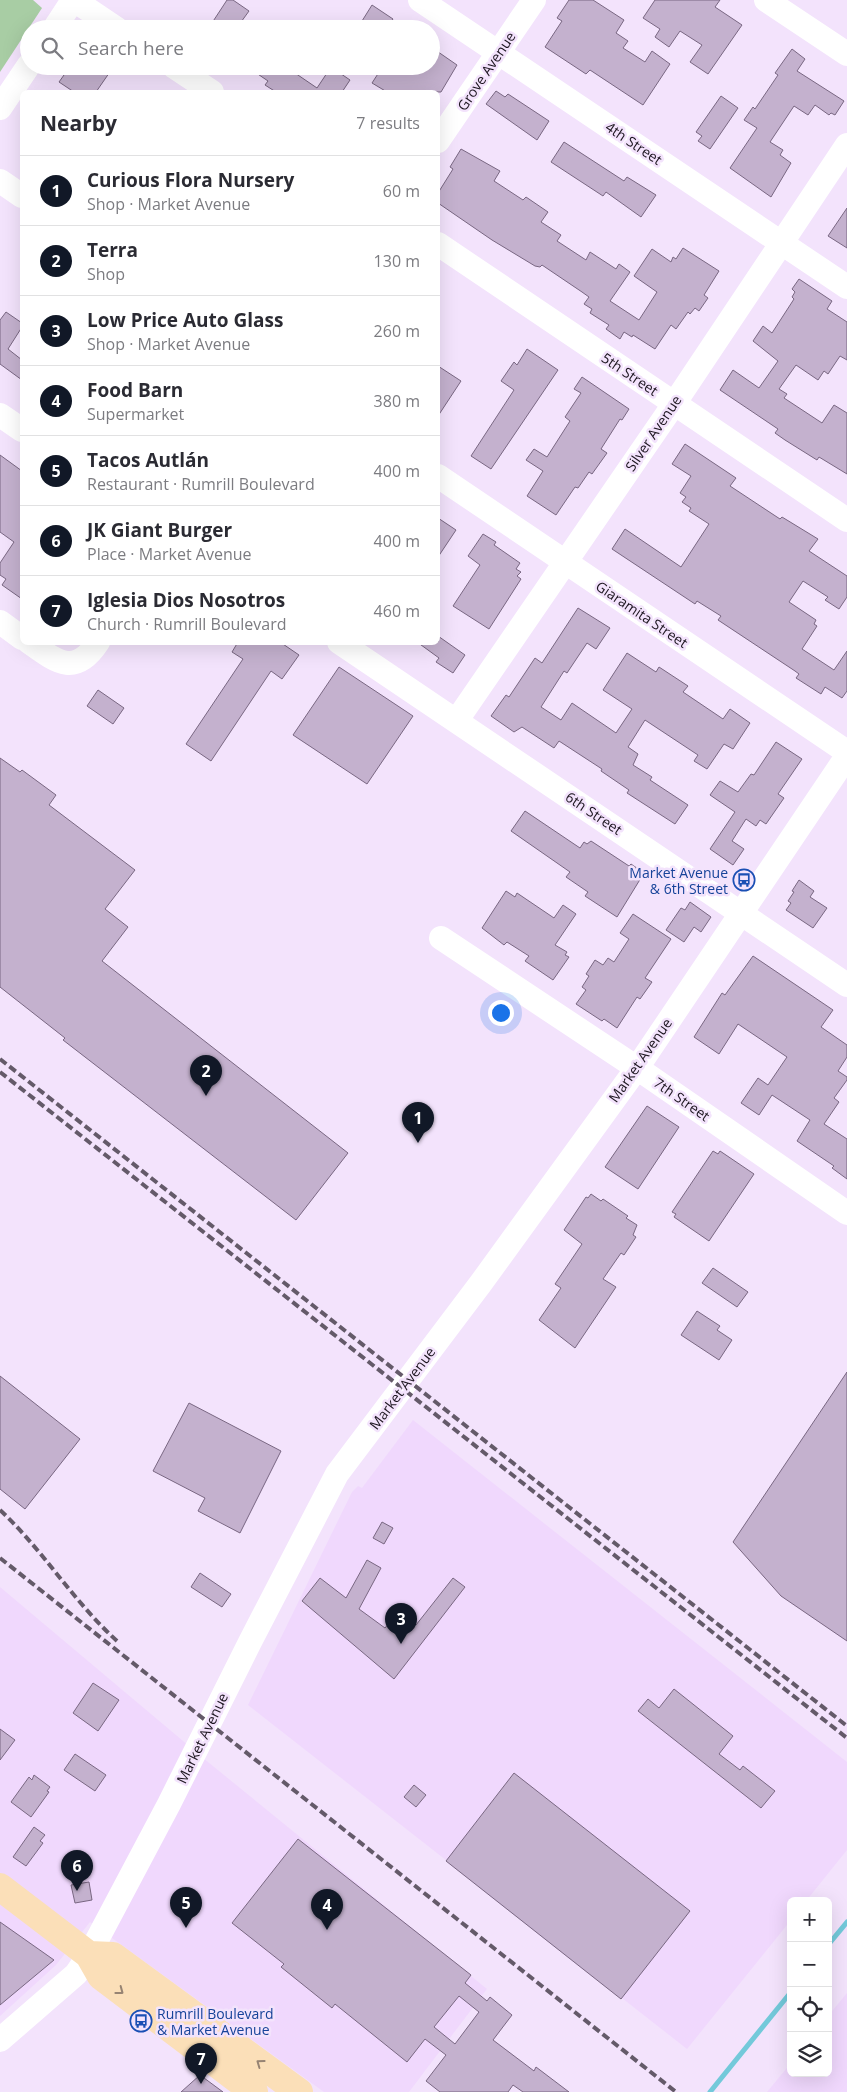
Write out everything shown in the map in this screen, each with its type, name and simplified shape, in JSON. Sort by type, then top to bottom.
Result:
[{"type":"main road","points":[[0,1886],[89,1954],[101,1976],[254,2092]]},
{"type":"main road","points":[[89,1954],[112,1956],[299,2092]]},
{"type":"street","points":[[60,20],[74,0],[104,20]]},
{"type":"street","name":"4th Street","points":[[420,0],[847,287]]},
{"type":"street","name":"Grove Avenue","points":[[440,139],[534,0]]},
{"type":"street","points":[[766,0],[847,54]]},
{"type":"street","points":[[0,108],[22,75]]},
{"type":"street","points":[[186,75],[209,90]]},
{"type":"street","name":"Silver Avenue","points":[[457,720],[674,404],[847,145]]},
{"type":"street","points":[[0,181],[20,195]]},
{"type":"street","name":"5th Street","points":[[440,245],[847,520]]},
{"type":"street","points":[[0,415],[20,429]]},
{"type":"street","name":"Giaramita Street","points":[[440,477],[847,752]]},
{"type":"street","points":[[0,622],[20,637]]},
{"type":"street","points":[[33,645],[58,662],[71,664],[88,657],[96,645]]},
{"type":"street","name":"6th Street","points":[[344,645],[847,985]]},
{"type":"street","name":"Market Avenue","points":[[0,2040],[76,1974],[89,1954],[169,1804],[337,1474],[481,1283],[637,1068],[847,756]]},
{"type":"street","name":"7th Street","points":[[441,938],[637,1068],[847,1213]]},
{"type":"shaded area","points":[[413,1420],[847,1762],[847,1850],[809,1897],[787,1897],[787,1925],[687,2049],[248,1705],[352,1492],[358,1486],[362,1488]]},
{"type":"shaded area","points":[[0,1587],[208,1762],[487,1989],[409,2092],[324,2092],[90,1922],[56,1965],[0,2016]]},
{"type":"shaded area","points":[[847,1993],[847,2092],[767,2092],[787,2068],[787,2077],[832,2077],[832,2011]]},
{"type":"green space","points":[[0,0],[33,0],[42,8],[34,20],[20,20],[20,42],[0,72]]},
{"type":"building","points":[[227,0],[233,0],[249,11],[242,20],[214,20]]},
{"type":"building","points":[[569,0],[593,0],[624,20],[616,33],[628,41],[623,48],[645,62],[652,51],[670,64],[643,105],[590,70],[586,74],[545,47],[562,21],[557,18]]},
{"type":"building","points":[[655,0],[720,0],[715,7],[742,25],[708,74],[690,62],[702,45],[680,31],[669,47],[655,37],[660,29],[643,18]]},
{"type":"building","points":[[372,5],[393,19],[392,20],[363,20]]},
{"type":"building","points":[[792,49],[805,59],[797,71],[844,101],[835,115],[831,113],[829,115],[815,105],[808,115],[794,106],[770,142],[783,150],[780,155],[791,163],[771,197],[730,168],[757,128],[744,120],[753,107],[755,109],[778,75],[775,73]]},
{"type":"building","points":[[440,53],[457,65],[441,92],[440,90],[384,90],[372,83],[377,75],[440,75]]},
{"type":"building","points":[[64,75],[108,75],[97,90],[71,90],[59,82]]},
{"type":"building","points":[[259,75],[298,75],[317,88],[326,75],[343,75],[350,80],[343,90],[273,90],[265,85],[268,81]]},
{"type":"building","points":[[496,91],[505,97],[508,94],[549,121],[537,140],[486,104]]},
{"type":"building","points":[[721,96],[738,108],[710,149],[698,141],[702,136],[696,132]]},
{"type":"building","points":[[564,142],[624,181],[627,177],[656,195],[641,217],[606,192],[603,196],[551,162]]},
{"type":"building","points":[[461,149],[500,171],[494,181],[523,200],[526,197],[548,212],[541,222],[561,235],[557,241],[586,260],[590,252],[616,269],[619,264],[630,272],[610,301],[639,320],[657,292],[634,276],[652,249],[671,262],[673,257],[676,259],[683,248],[719,271],[704,295],[708,298],[699,311],[695,308],[690,314],[688,312],[676,329],[671,325],[655,349],[633,335],[632,337],[624,332],[620,339],[606,329],[609,325],[590,313],[592,309],[584,304],[589,297],[542,265],[540,267],[535,266],[492,240],[440,204],[440,190],[453,169],[450,167]]},
{"type":"building","points":[[847,208],[847,248],[828,236]]},
{"type":"building","points":[[799,279],[832,301],[827,309],[847,322],[847,360],[840,356],[828,374],[824,371],[818,380],[796,365],[779,389],[787,394],[784,398],[822,423],[834,405],[847,413],[847,474],[819,457],[817,460],[785,440],[775,433],[778,429],[720,390],[733,370],[759,388],[778,361],[753,341],[763,326],[772,333],[794,299],[792,297],[795,292],[792,289]]},
{"type":"building","points":[[6,312],[20,322],[20,330],[8,349],[20,358],[20,379],[0,364],[0,320]]},
{"type":"building","points":[[527,349],[558,370],[491,469],[471,456],[514,390],[501,381],[514,362],[517,365]]},
{"type":"building","points":[[440,367],[461,381],[440,413]]},
{"type":"building","points":[[582,377],[629,409],[622,420],[620,419],[601,449],[607,453],[592,474],[589,472],[578,488],[575,487],[556,515],[527,496],[543,471],[526,460],[534,449],[547,457],[570,421],[565,417],[581,393],[574,389]]},
{"type":"building","points":[[685,444],[736,478],[730,486],[780,519],[782,517],[818,539],[809,551],[847,576],[847,597],[839,609],[825,600],[828,597],[803,581],[789,602],[816,620],[814,624],[817,626],[802,649],[834,670],[847,651],[847,691],[842,698],[825,687],[821,694],[796,678],[799,674],[718,620],[721,616],[697,601],[695,604],[612,549],[625,529],[681,567],[709,524],[689,511],[691,508],[682,502],[686,497],[680,493],[691,476],[672,464]]},
{"type":"building","points":[[0,455],[20,470],[20,598],[2,585],[6,579],[0,575],[0,563],[14,542],[0,532]]},
{"type":"building","points":[[440,519],[456,530],[440,554]]},
{"type":"building","points":[[483,534],[496,542],[494,545],[520,563],[516,569],[521,572],[517,576],[521,579],[489,629],[453,606],[480,565],[468,556]]},
{"type":"building","points":[[578,608],[610,628],[596,649],[587,643],[567,673],[564,671],[541,707],[561,720],[572,703],[616,733],[632,709],[603,690],[627,653],[656,672],[659,667],[688,686],[683,692],[723,719],[730,709],[750,723],[733,749],[724,744],[707,769],[694,761],[698,755],[645,720],[628,747],[638,754],[633,765],[652,777],[650,780],[688,805],[675,824],[627,793],[629,790],[601,771],[602,769],[559,741],[554,748],[522,727],[514,732],[491,716],[506,695],[509,697],[535,658],[542,663]]},
{"type":"building","points":[[440,637],[465,655],[453,673],[436,662],[439,658],[421,645],[440,645]]},
{"type":"building","points":[[236,645],[284,645],[299,655],[282,679],[271,671],[211,761],[186,744],[243,659],[232,652]]},
{"type":"building","points":[[339,667],[413,716],[367,784],[293,735]]},
{"type":"building","points":[[98,690],[124,708],[113,724],[87,706]]},
{"type":"building","points":[[776,742],[802,759],[778,794],[784,798],[766,824],[760,820],[756,826],[746,819],[732,841],[744,849],[733,865],[710,849],[735,812],[710,795],[720,781],[738,792],[751,774],[754,775]]},
{"type":"building","points":[[0,758],[20,772],[22,770],[56,795],[49,805],[135,870],[105,909],[128,927],[102,961],[348,1153],[296,1220],[63,1040],[65,1038],[0,987]]},
{"type":"building","points":[[525,811],[580,848],[584,842],[587,844],[591,841],[629,866],[631,864],[644,873],[617,917],[585,896],[588,892],[566,877],[570,872],[511,831]]},
{"type":"building","points":[[799,880],[814,891],[810,897],[827,908],[813,928],[786,910],[791,903],[788,901],[794,892],[792,891]]},
{"type":"building","points":[[506,891],[515,897],[517,893],[554,918],[563,905],[576,914],[555,945],[567,952],[565,955],[569,957],[553,980],[525,961],[529,956],[507,942],[504,945],[482,928]]},
{"type":"building","points":[[690,902],[711,917],[701,932],[694,927],[684,942],[666,930],[681,908],[685,910]]},
{"type":"building","points":[[633,914],[671,939],[645,978],[652,982],[640,999],[637,997],[617,1028],[604,1019],[602,1021],[576,1004],[586,990],[582,987],[589,976],[586,974],[595,960],[603,965],[608,958],[614,962],[629,939],[620,933]]},
{"type":"building","points":[[753,956],[833,1010],[821,1027],[847,1045],[847,1057],[838,1071],[847,1077],[847,1080],[834,1098],[839,1102],[824,1124],[847,1139],[847,1179],[832,1168],[834,1166],[797,1141],[810,1120],[772,1095],[759,1115],[741,1103],[758,1078],[768,1085],[787,1057],[738,1024],[719,1054],[694,1037],[722,993],[725,995]]},
{"type":"building","points":[[647,1106],[679,1127],[638,1189],[605,1167]]},
{"type":"building","points":[[713,1151],[718,1154],[720,1151],[754,1174],[709,1241],[674,1217],[676,1214],[672,1212]]},
{"type":"building","points":[[591,1194],[601,1201],[603,1199],[628,1216],[626,1218],[637,1225],[633,1235],[636,1237],[624,1255],[621,1253],[603,1279],[616,1287],[575,1348],[539,1320],[561,1288],[555,1284],[582,1244],[564,1230],[586,1197],[588,1198]]},
{"type":"building","points":[[713,1268],[748,1292],[737,1307],[702,1283]]},
{"type":"building","points":[[697,1311],[720,1326],[717,1330],[732,1340],[719,1360],[681,1335]]},
{"type":"building","points":[[847,1372],[847,1641],[781,1596],[733,1542]]},
{"type":"building","points":[[0,1376],[80,1439],[25,1509],[0,1489]]},
{"type":"building","points":[[189,1403],[281,1451],[240,1533],[198,1511],[205,1498],[153,1471]]},
{"type":"building","points":[[382,1522],[393,1528],[384,1544],[373,1538]]},
{"type":"building","points":[[367,1560],[381,1568],[359,1609],[385,1628],[399,1611],[416,1625],[453,1578],[465,1587],[394,1679],[302,1601],[320,1578],[346,1598]]},
{"type":"building","points":[[200,1573],[231,1594],[222,1607],[191,1587]]},
{"type":"building","points":[[93,1683],[119,1700],[98,1731],[73,1713]]},
{"type":"building","points":[[674,1689],[733,1736],[719,1754],[740,1770],[743,1766],[775,1791],[761,1808],[638,1711],[648,1699],[659,1708]]},
{"type":"building","points":[[0,1729],[15,1740],[0,1760]]},
{"type":"building","points":[[75,1754],[106,1775],[95,1791],[64,1770]]},
{"type":"building","points":[[514,1773],[690,1911],[621,1999],[446,1861]]},
{"type":"building","points":[[34,1775],[50,1787],[47,1791],[49,1792],[31,1817],[11,1802],[29,1777],[32,1780]]},
{"type":"building","points":[[414,1785],[426,1795],[416,1807],[404,1797]]},
{"type":"building","points":[[34,1827],[45,1835],[40,1841],[43,1843],[26,1866],[13,1857]]},
{"type":"building","points":[[298,1839],[471,1975],[465,1983],[487,2001],[490,1997],[512,2015],[493,2040],[534,2071],[536,2067],[569,2092],[523,2092],[513,2085],[508,2092],[440,2092],[426,2081],[446,2055],[425,2039],[407,2062],[335,2004],[332,2008],[281,1967],[284,1964],[232,1923]],"holes":[[[459,1996],[479,2012],[455,2044],[434,2027]]]},
{"type":"building","points":[[89,1882],[92,1900],[75,1903],[71,1885]]},
{"type":"building","points":[[0,1922],[54,1960],[0,2005]]},
{"type":"building","points":[[200,2075],[223,2092],[181,2092]]},
{"type":"waterway","points":[[830,1942],[847,1922]]},
{"type":"waterway","points":[[710,2092],[787,1997]]},
{"type":"railway","points":[[0,1059],[847,1726]]},
{"type":"railway","points":[[0,1072],[847,1738]]},
{"type":"railway","points":[[0,1510],[16,1525],[86,1609],[117,1641]]},
{"type":"railway","points":[[0,1558],[676,2092]]},
{"type":"place","name":"Market Avenue & 6th Street","points":[[744,880]]},
{"type":"place","name":"Terra","points":[[206,1096]]},
{"type":"place","name":"Curious Flora Nursery","points":[[418,1143]]},
{"type":"place","name":"Low Price Auto Glass","points":[[401,1644]]},
{"type":"place","name":"JK Giant Burger","points":[[77,1891]]},
{"type":"place","name":"Tacos Autlán","points":[[186,1928]]},
{"type":"place","name":"Food Barn","points":[[327,1930]]},
{"type":"place","name":"Rumrill Boulevard & Market Avenue","points":[[141,2021]]},
{"type":"place","name":"Iglesia Dios Nosotros","points":[[201,2084]]}]
